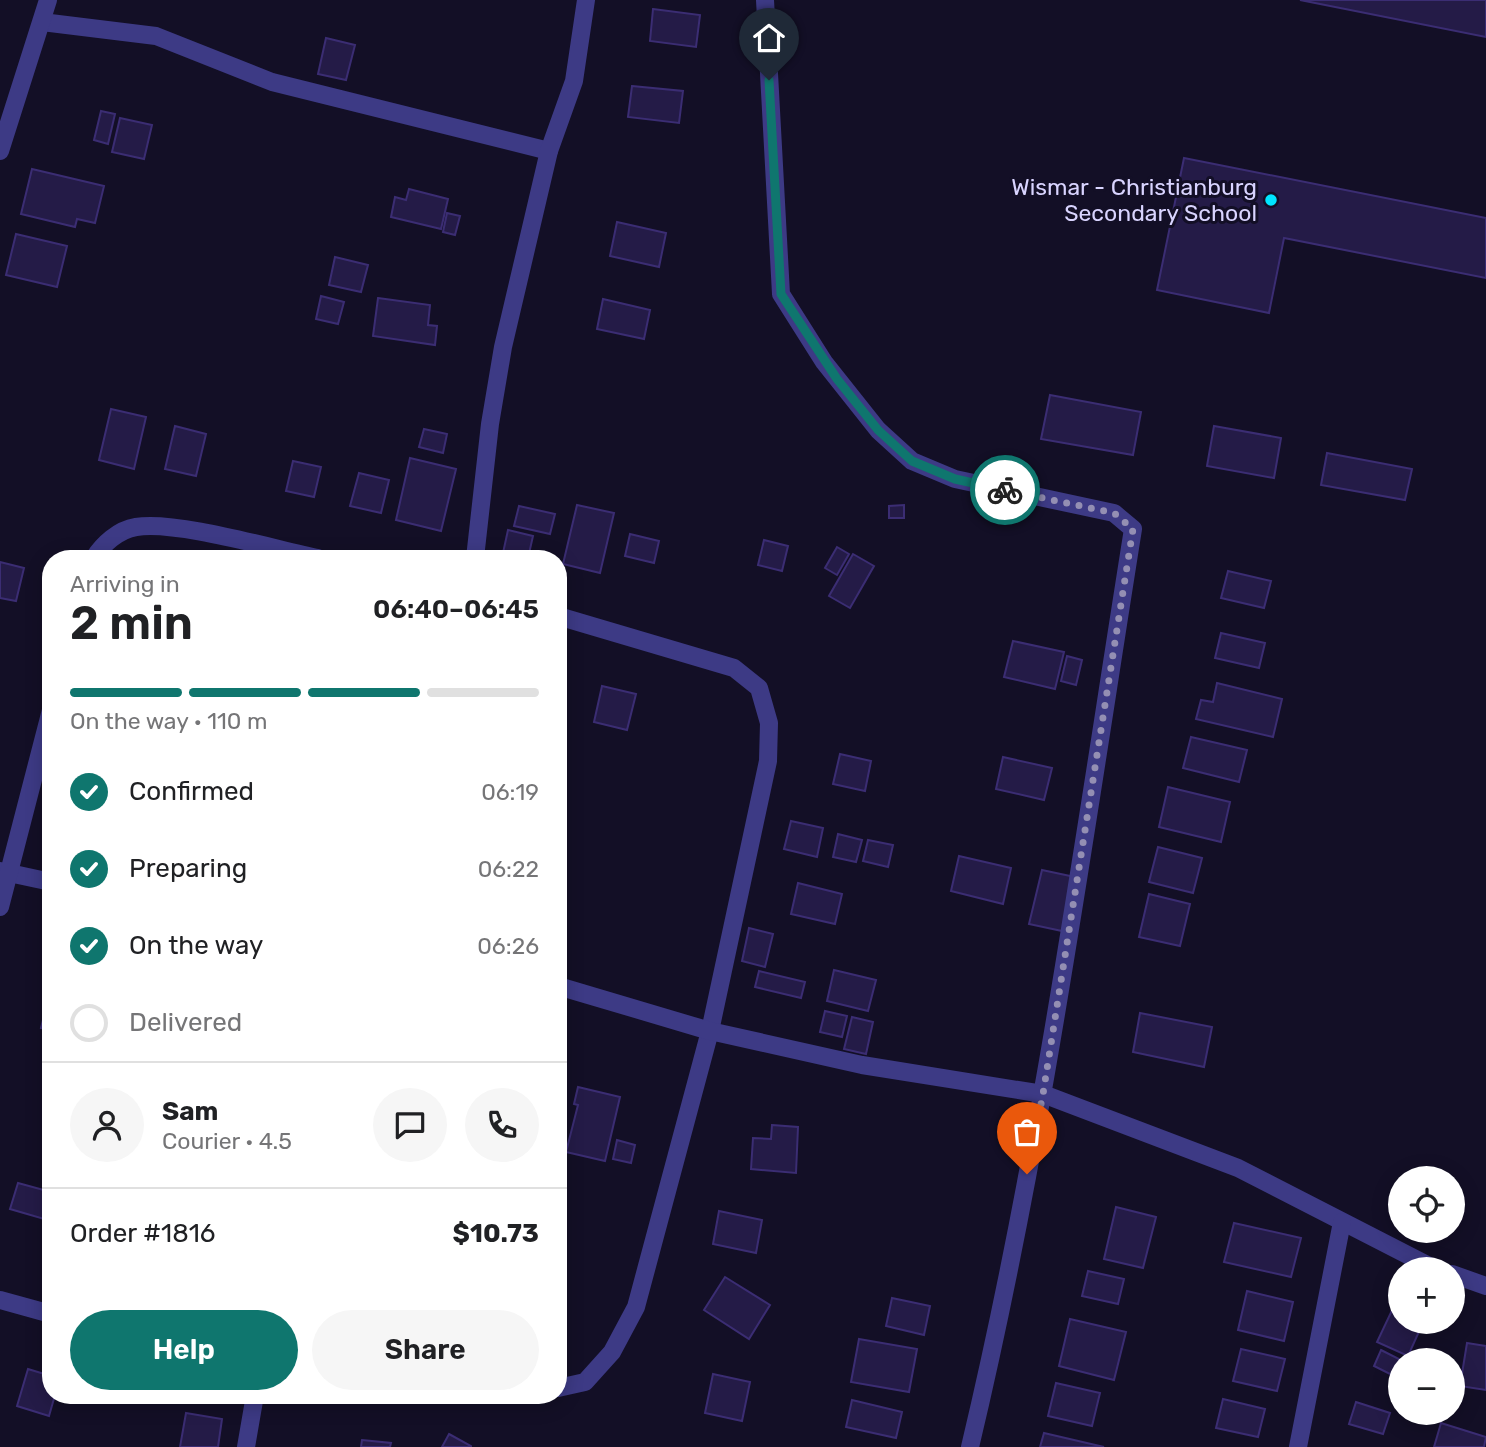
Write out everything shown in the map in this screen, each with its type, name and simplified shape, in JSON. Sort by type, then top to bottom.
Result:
[{"type":"street","points":[[0,151],[48,0]]},
{"type":"street","points":[[476,550],[490,424],[503,346],[549,151],[574,81],[586,0]]},
{"type":"street","points":[[765,0],[781,294],[824,362],[878,430],[912,461],[955,479],[1114,513],[1133,529],[1043,1094],[991,1359],[970,1447]]},
{"type":"street","points":[[42,22],[156,36],[272,82],[549,151]]},
{"type":"street","points":[[99,550],[103,543],[135,527],[169,527],[280,550]]},
{"type":"street","points":[[567,619],[734,668],[759,688],[769,723],[768,761],[710,1031],[636,1307],[612,1352],[585,1382],[567,1386]]},
{"type":"street","points":[[0,907],[4,872],[42,740]]},
{"type":"street","points":[[4,872],[42,880]]},
{"type":"street","points":[[567,989],[710,1031],[862,1065],[1043,1094],[1238,1168],[1411,1257]]},
{"type":"street","points":[[1298,1447],[1342,1222]]},
{"type":"street","points":[[1465,1279],[1486,1286]]},
{"type":"street","points":[[0,1300],[42,1312]]},
{"type":"street","points":[[246,1447],[254,1404]]},
{"type":"building","points":[[1300,0],[1486,0],[1486,37]]},
{"type":"building","points":[[653,9],[700,15],[696,47],[650,41]]},
{"type":"building","points":[[326,38],[355,45],[346,80],[318,74]]},
{"type":"building","points":[[632,86],[683,91],[679,123],[628,117]]},
{"type":"building","points":[[101,111],[115,114],[108,144],[94,140]]},
{"type":"building","points":[[120,118],[152,125],[144,159],[112,152]]},
{"type":"building","points":[[1184,158],[1486,218],[1486,278],[1284,238],[1269,313],[1157,290]]},
{"type":"building","points":[[32,169],[104,186],[95,223],[77,219],[75,227],[21,214]]},
{"type":"building","points":[[409,189],[448,199],[441,229],[391,217],[395,197],[406,200]]},
{"type":"building","points":[[447,213],[460,216],[455,235],[443,232]]},
{"type":"building","points":[[617,222],[666,233],[659,267],[610,256]]},
{"type":"building","points":[[16,234],[67,246],[57,287],[6,275]]},
{"type":"building","points":[[335,257],[368,265],[361,292],[329,285]]},
{"type":"building","points":[[321,296],[344,302],[338,324],[316,319]]},
{"type":"building","points":[[378,298],[430,305],[428,325],[437,326],[435,345],[373,336]]},
{"type":"building","points":[[603,299],[650,310],[644,339],[597,329]]},
{"type":"building","points":[[1050,395],[1141,412],[1133,455],[1041,439]]},
{"type":"building","points":[[111,409],[146,417],[134,469],[99,460]]},
{"type":"building","points":[[175,426],[206,434],[196,476],[165,469]]},
{"type":"building","points":[[1214,426],[1281,438],[1274,478],[1207,466]]},
{"type":"building","points":[[424,429],[447,434],[443,453],[419,447]]},
{"type":"building","points":[[1327,453],[1412,469],[1405,500],[1321,485]]},
{"type":"building","points":[[410,458],[456,469],[441,531],[396,520]]},
{"type":"building","points":[[293,461],[321,467],[314,497],[286,491]]},
{"type":"building","points":[[359,473],[389,480],[381,513],[350,506]]},
{"type":"building","points":[[577,505],[614,513],[600,573],[567,565],[566,550]]},
{"type":"building","points":[[904,505],[904,518],[889,518],[889,506]]},
{"type":"building","points":[[519,506],[555,514],[550,534],[514,526]]},
{"type":"building","points":[[508,530],[533,536],[530,550],[504,550]]},
{"type":"building","points":[[630,534],[659,541],[654,563],[625,556]]},
{"type":"building","points":[[764,540],[788,546],[782,571],[758,565]]},
{"type":"building","points":[[837,547],[849,554],[837,575],[825,568]]},
{"type":"building","points":[[853,554],[874,566],[850,608],[829,596]]},
{"type":"building","points":[[0,562],[24,568],[16,601],[0,598]]},
{"type":"building","points":[[1228,571],[1271,581],[1264,608],[1221,598]]},
{"type":"building","points":[[1221,633],[1265,643],[1259,668],[1215,658]]},
{"type":"building","points":[[1013,641],[1064,652],[1055,689],[1004,677]]},
{"type":"building","points":[[1067,656],[1082,660],[1076,685],[1061,681]]},
{"type":"building","points":[[1217,683],[1282,699],[1273,737],[1196,719],[1201,700],[1213,702]]},
{"type":"building","points":[[602,686],[636,694],[627,730],[594,722]]},
{"type":"building","points":[[1191,737],[1247,750],[1239,782],[1183,768]]},
{"type":"building","points":[[840,754],[871,761],[865,791],[833,784]]},
{"type":"building","points":[[1003,757],[1052,768],[1044,800],[996,789]]},
{"type":"building","points":[[1168,787],[1230,802],[1221,842],[1159,827]]},
{"type":"building","points":[[791,821],[823,828],[817,857],[784,849]]},
{"type":"building","points":[[838,834],[862,840],[856,862],[833,857]]},
{"type":"building","points":[[868,840],[893,845],[888,867],[863,861]]},
{"type":"building","points":[[1158,847],[1202,858],[1193,893],[1149,882]]},
{"type":"building","points":[[959,856],[1011,868],[1003,904],[951,891]]},
{"type":"building","points":[[1042,870],[1075,877],[1062,931],[1029,924]]},
{"type":"building","points":[[798,883],[842,894],[835,924],[791,914]]},
{"type":"building","points":[[1149,894],[1190,904],[1180,946],[1139,937]]},
{"type":"building","points":[[749,928],[773,934],[765,967],[742,961]]},
{"type":"building","points":[[834,970],[876,980],[868,1011],[827,1001]]},
{"type":"building","points":[[759,971],[805,982],[801,998],[755,987]]},
{"type":"building","points":[[825,1011],[847,1016],[842,1037],[820,1032]]},
{"type":"building","points":[[1140,1013],[1212,1027],[1204,1067],[1133,1052]]},
{"type":"building","points":[[852,1017],[873,1022],[866,1054],[844,1049]]},
{"type":"building","points":[[578,1087],[620,1097],[605,1161],[567,1152],[578,1105],[574,1104]]},
{"type":"building","points":[[772,1125],[798,1127],[796,1173],[751,1169],[753,1138],[771,1139]]},
{"type":"building","points":[[617,1140],[635,1145],[631,1163],[613,1159]]},
{"type":"building","points":[[18,1183],[42,1190],[42,1218],[10,1209]]},
{"type":"building","points":[[1116,1207],[1156,1217],[1143,1268],[1104,1259]]},
{"type":"building","points":[[719,1211],[762,1220],[756,1253],[713,1244]]},
{"type":"building","points":[[1234,1223],[1301,1238],[1291,1277],[1224,1262]]},
{"type":"building","points":[[1088,1271],[1124,1279],[1118,1304],[1082,1296]]},
{"type":"building","points":[[725,1277],[770,1305],[749,1339],[704,1310]]},
{"type":"building","points":[[1247,1291],[1293,1302],[1284,1341],[1238,1330]]},
{"type":"building","points":[[892,1298],[930,1306],[924,1335],[886,1326]]},
{"type":"building","points":[[1070,1319],[1126,1332],[1114,1380],[1059,1366]]},
{"type":"building","points":[[1388,1319],[1388,1334],[1418,1334],[1412,1348],[1390,1348],[1377,1342]]},
{"type":"building","points":[[859,1339],[917,1349],[909,1392],[851,1382]]},
{"type":"building","points":[[1467,1343],[1486,1346],[1486,1390],[1465,1387]]},
{"type":"building","points":[[1241,1349],[1285,1359],[1277,1391],[1233,1381]]},
{"type":"building","points":[[1381,1350],[1388,1354],[1388,1373],[1374,1366]]},
{"type":"building","points":[[28,1369],[42,1373],[42,1404],[52,1404],[49,1416],[17,1406]]},
{"type":"building","points":[[713,1374],[750,1382],[742,1421],[705,1413]]},
{"type":"building","points":[[1056,1383],[1100,1393],[1092,1426],[1048,1416]]},
{"type":"building","points":[[1223,1399],[1265,1409],[1258,1437],[1216,1428]]},
{"type":"building","points":[[852,1400],[902,1412],[896,1438],[846,1427]]},
{"type":"building","points":[[1356,1402],[1388,1412],[1383,1434],[1349,1424]]},
{"type":"building","points":[[186,1413],[222,1419],[218,1447],[180,1447]]},
{"type":"building","points":[[1440,1425],[1486,1437],[1484,1447],[1434,1447]]},
{"type":"building","points":[[1044,1433],[1104,1447],[1040,1447]]},
{"type":"building","points":[[449,1434],[471,1446],[471,1447],[442,1447]]},
{"type":"building","points":[[362,1440],[391,1443],[390,1447],[361,1447]]},
{"type":"way so far","points":[[1005,490],[1114,513],[1133,529],[1043,1094],[1027,1174]]},
{"type":"place","name":"Wismar - Christianburg Secondary School","points":[[1271,200]]},
{"type":"route","points":[[769,80],[781,294],[837,379],[878,430],[912,461],[955,479],[1005,490]]}]
